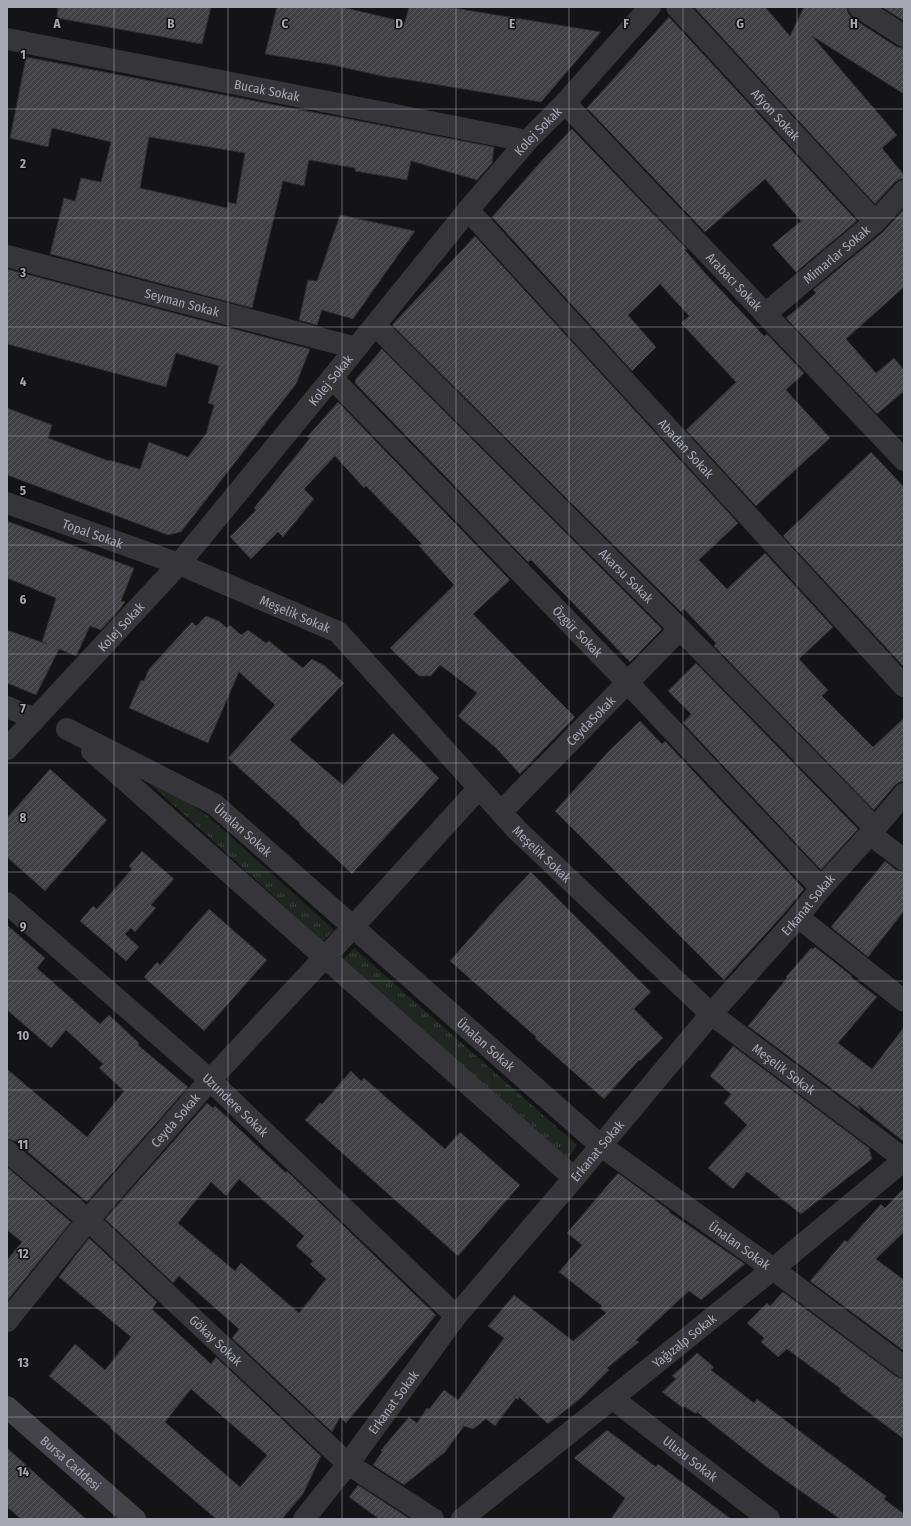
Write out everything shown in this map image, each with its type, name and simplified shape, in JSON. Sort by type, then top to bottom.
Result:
[{"type":"main road","name":"Bursa Caddesi","points":[[7,1407],[134,1519]]},
{"type":"street","name":"Kolej Sokak","points":[[7,749],[179,564],[468,210],[527,141],[565,103],[650,7]]},
{"type":"street","name":"Afyon Sokak","points":[[677,7],[875,222]]},
{"type":"street","points":[[859,7],[904,36]]},
{"type":"street","name":"Bucak Sokak","points":[[7,39],[527,141]]},
{"type":"street","name":"Arabacı Sokak","points":[[565,103],[904,460]]},
{"type":"street","name":"Mimarlar Sokak","points":[[765,314],[875,222],[904,191]]},
{"type":"street","name":"Abadan Sokak","points":[[468,210],[904,686]]},
{"type":"street","name":"Seyman Sokak","points":[[7,256],[356,348]]},
{"type":"street","name":"Akarsu Sokak","points":[[375,325],[680,629],[873,831],[904,860]]},
{"type":"street","name":"Özgür Sokak","points":[[332,378],[627,682],[821,888]]},
{"type":"street","name":"Topal Sokak","points":[[7,503],[179,564]]},
{"type":"street","name":"Meşelik Sokak","points":[[179,564],[338,632],[517,830],[711,1014],[904,1159]]},
{"type":"street","name":"CeydaSokak","points":[[501,812],[680,629]]},
{"type":"street","name":"Ünalan Sokak","points":[[7,707],[40,714],[214,804],[600,1145],[773,1269],[904,1367]]},
{"type":"street","name":"Ünalan Sokak","points":[[67,729],[574,1178]]},
{"type":"street","name":"Ceyda Sokak","points":[[7,1322],[88,1220],[210,1080],[353,927],[479,788]]},
{"type":"street","name":"Erkanat Sokak","points":[[304,1519],[348,1464],[456,1316],[711,1014],[798,917],[821,888],[873,831],[904,794]]},
{"type":"street","name":"Uzundere Sokak","points":[[7,903],[210,1080],[456,1316]]},
{"type":"street","points":[[798,917],[904,1000]]},
{"type":"street","name":"Gökay Sokak","points":[[7,1151],[88,1220],[348,1464],[433,1519]]},
{"type":"street","name":"Yağızalp Sokak","points":[[462,1519],[773,1269],[904,1159]]},
{"type":"street","name":"Ulusu Sokak","points":[[612,1398],[769,1519]]},
{"type":"green space","points":[[146,774],[208,816],[334,930],[323,941],[143,777]]},
{"type":"green space","points":[[354,948],[577,1145],[568,1159],[340,962]]},
{"type":"building","points":[[58,7],[211,7],[202,44],[57,18]]},
{"type":"building","points":[[277,7],[342,7],[405,22],[409,7],[448,7],[601,32],[541,102],[391,78],[328,64],[265,54]]},
{"type":"building","points":[[694,7],[765,7],[790,36],[804,7],[847,7],[848,13],[852,18],[897,47],[904,48],[904,94],[812,36],[897,135],[882,148],[904,175],[904,179],[900,179],[895,182],[875,204]]},
{"type":"building","points":[[882,7],[904,7],[904,21]]},
{"type":"building","points":[[669,17],[857,221],[796,272],[772,245],[801,221],[765,179],[705,232],[587,108]]},
{"type":"building","points":[[26,57],[494,147],[492,163],[477,180],[411,161],[407,180],[355,171],[355,168],[309,160],[304,186],[283,181],[252,308],[50,254],[64,198],[75,201],[81,178],[101,182],[111,142],[52,128],[48,147],[10,138]],"holes":[[[149,137],[245,153],[236,204],[228,202],[227,208],[140,188]]]},
{"type":"building","points":[[572,129],[687,249],[685,250],[705,273],[764,336],[767,334],[804,373],[786,390],[830,438],[756,506],[686,430],[736,382],[681,323],[689,316],[660,284],[628,315],[656,347],[632,371],[492,217],[544,158]]},
{"type":"building","points":[[904,209],[904,287],[846,339],[876,373],[894,358],[904,370],[904,391],[877,414],[786,318],[816,293],[813,290],[883,232]]},
{"type":"building","points":[[340,215],[415,231],[353,319],[322,310],[317,325],[299,320],[308,280],[317,281]]},
{"type":"building","points":[[475,236],[738,523],[699,560],[727,589],[765,553],[833,627],[799,659],[828,690],[822,696],[873,747],[904,718],[904,782],[899,782],[894,786],[874,810],[714,646],[716,643],[684,609],[681,612],[392,325]]},
{"type":"building","points":[[7,269],[310,349],[296,384],[181,532],[168,535],[7,475],[7,408],[52,425],[48,438],[109,461],[140,469],[149,442],[188,457],[206,434],[214,405],[208,403],[219,366],[176,353],[166,387],[7,344]]},
{"type":"building","points":[[382,349],[662,629],[630,662],[531,560],[528,562],[355,383],[355,380]]},
{"type":"building","points":[[338,402],[510,580],[473,614],[575,717],[520,774],[496,748],[458,716],[477,693],[440,665],[431,676],[419,676],[390,648],[454,585],[419,546],[422,544],[366,486],[364,488],[335,456],[304,489],[314,499],[283,537],[278,532],[251,559],[230,537],[256,510],[254,508],[310,438],[307,437]]},
{"type":"building","points":[[871,452],[904,487],[904,667],[783,536]]},
{"type":"building","points":[[7,521],[134,568],[121,601],[125,602],[120,609],[101,630],[90,626],[76,656],[59,649],[36,695],[7,683],[7,630],[47,644],[42,642],[56,598],[7,578]]},
{"type":"building","points":[[206,616],[219,621],[227,628],[230,625],[241,635],[248,630],[266,643],[269,641],[303,668],[312,659],[325,666],[344,683],[290,740],[343,785],[393,733],[439,778],[352,874],[299,824],[300,823],[228,758],[275,705],[239,672],[208,743],[129,708],[141,680],[144,681],[149,669],[192,622],[196,626]]},
{"type":"building","points":[[696,663],[858,829],[821,870],[683,723],[691,714],[668,691]]},
{"type":"building","points":[[640,721],[662,744],[665,741],[804,889],[724,980],[555,811],[608,752]]},
{"type":"building","points":[[50,769],[107,820],[45,891],[7,857],[7,818]]},
{"type":"building","points":[[142,851],[174,879],[151,905],[156,908],[135,932],[131,928],[125,934],[139,947],[126,961],[80,921],[93,906],[97,909],[132,869],[129,866]]},
{"type":"building","points":[[885,861],[896,870],[904,872],[904,911],[868,957],[831,927]]},
{"type":"building","points":[[531,872],[651,992],[634,1009],[663,1038],[640,1061],[639,1060],[604,1099],[450,961],[499,905]]},
{"type":"building","points":[[209,909],[267,960],[204,1031],[144,977],[157,962],[160,965]]},
{"type":"building","points":[[7,925],[45,958],[37,968],[100,1024],[109,1015],[139,1043],[138,1045],[188,1087],[87,1202],[15,1141],[7,1139],[7,1069],[87,1137],[124,1091],[99,1068],[103,1064],[66,1030],[51,1048],[7,1010]]},
{"type":"building","points":[[815,947],[877,997],[838,1043],[872,1069],[904,1027],[904,1142],[858,1105],[860,1110],[748,1026],[787,978],[786,977],[811,948],[813,949]]},
{"type":"building","points":[[733,1046],[869,1148],[872,1159],[801,1214],[747,1172],[733,1189],[708,1168],[747,1125],[724,1103],[731,1094],[710,1076]]},
{"type":"building","points":[[351,1071],[361,1081],[364,1078],[445,1149],[460,1132],[520,1185],[458,1256],[305,1120],[320,1103],[322,1104]]},
{"type":"building","points":[[207,1103],[213,1108],[215,1106],[286,1173],[287,1171],[436,1315],[346,1423],[340,1417],[332,1432],[232,1338],[239,1329],[179,1276],[173,1283],[105,1219]],"holes":[[[239,1179],[304,1236],[296,1246],[313,1261],[310,1264],[326,1279],[299,1313],[241,1263],[235,1271],[178,1223],[211,1182],[226,1196]]]},
{"type":"building","points":[[7,1167],[71,1222],[7,1301],[7,1260],[22,1242],[7,1230]]},
{"type":"building","points":[[618,1173],[670,1211],[669,1212],[745,1264],[701,1300],[689,1291],[636,1340],[639,1342],[607,1368],[609,1370],[581,1398],[548,1424],[519,1397],[518,1400],[516,1398],[495,1426],[486,1419],[473,1429],[464,1426],[445,1452],[404,1485],[373,1465],[382,1452],[381,1450],[409,1417],[417,1423],[427,1408],[429,1409],[444,1390],[458,1400],[504,1338],[488,1326],[514,1295],[573,1341],[606,1313],[600,1308],[602,1306],[559,1272],[582,1245],[567,1233]]},
{"type":"building","points":[[904,1188],[904,1232],[876,1259],[904,1280],[904,1351],[810,1281],[845,1240],[847,1242],[881,1204],[885,1208]]},
{"type":"building","points":[[89,1238],[157,1302],[152,1309],[211,1364],[216,1357],[321,1456],[303,1494],[282,1519],[216,1519],[110,1428],[111,1427],[49,1376],[75,1344],[105,1370],[131,1337],[59,1277]],"holes":[[[191,1389],[267,1455],[240,1487],[165,1422]]]},
{"type":"building","points":[[783,1292],[897,1377],[904,1379],[904,1439],[840,1391],[841,1389],[787,1349],[778,1357],[761,1342],[764,1338],[747,1323],[767,1303],[770,1306]]},
{"type":"building","points":[[697,1353],[714,1367],[711,1370],[754,1403],[757,1399],[886,1496],[884,1499],[904,1514],[904,1519],[840,1519],[768,1468],[697,1412],[696,1414],[684,1406],[683,1408],[662,1392],[676,1379],[672,1376]]},
{"type":"building","points":[[607,1430],[656,1467],[658,1464],[731,1519],[611,1519],[625,1498],[574,1458]]},
{"type":"building","points":[[7,1448],[86,1519],[21,1519],[7,1507]]},
{"type":"building","points":[[358,1485],[410,1519],[379,1519],[349,1497]]}]
